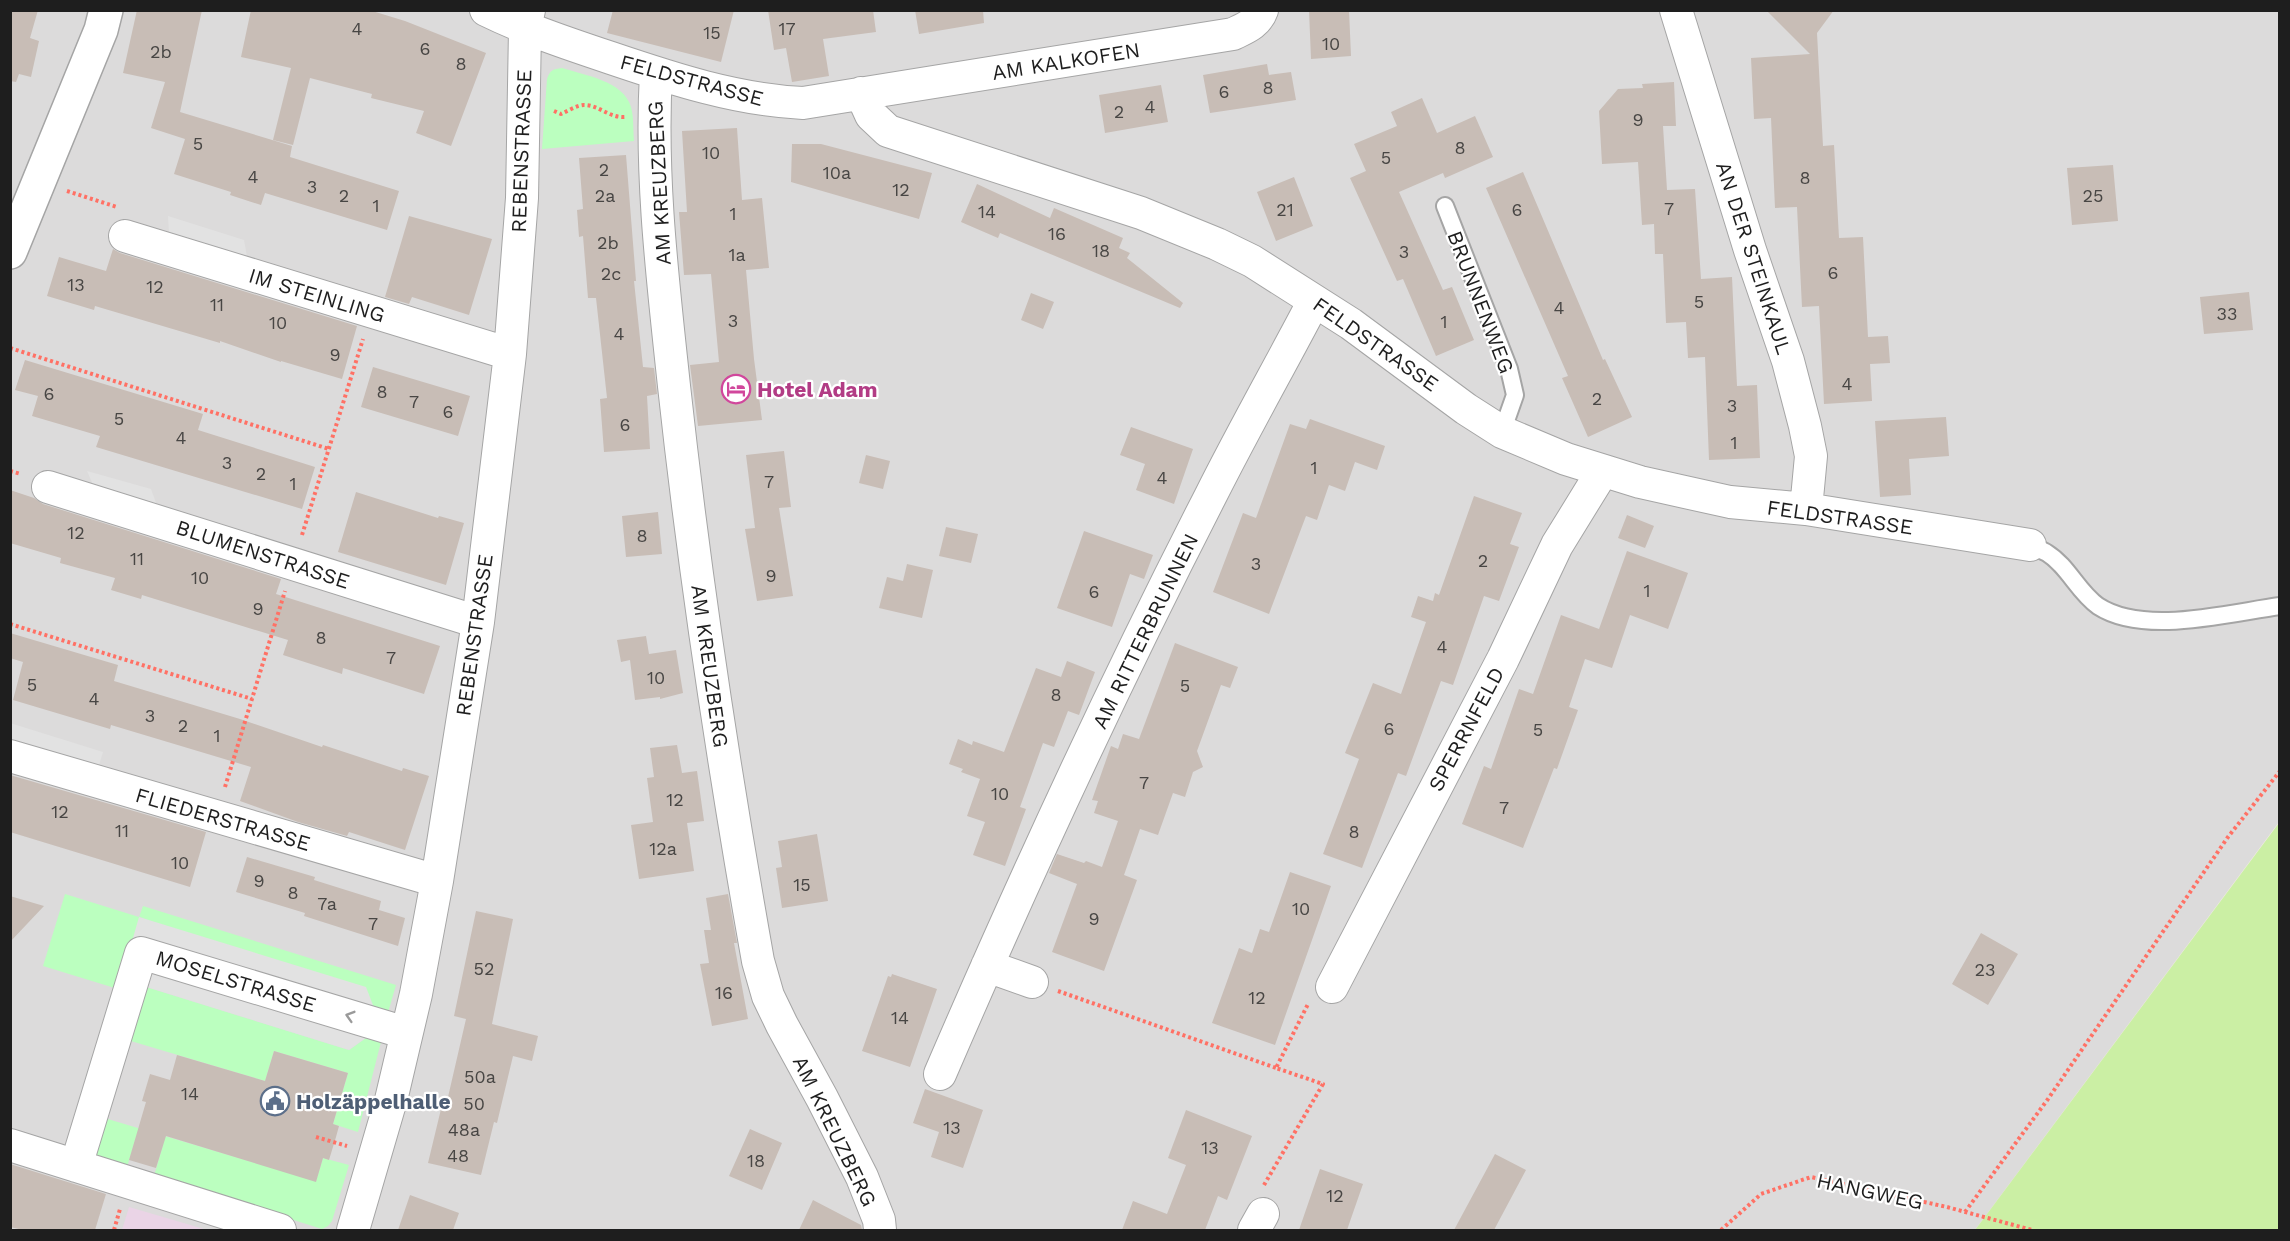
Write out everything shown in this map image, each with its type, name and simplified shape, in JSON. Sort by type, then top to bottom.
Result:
[{"type":"street","points":[[10,252],[97,41],[106,10]]},
{"type":"street","name":"FELDSTRASSE","points":[[486,10],[527,20],[656,73],[745,96],[777,102],[803,103],[861,93],[871,115],[888,131],[1184,229],[1252,261],[1374,339],[1466,409],[1502,432],[1602,472],[1661,488],[1730,502],[1806,509],[2030,546]]},
{"type":"street","name":"AM KALKOFEN","points":[[861,93],[1233,34],[1248,27],[1259,18],[1262,10]]},
{"type":"street","name":"AN DER STEINKAUL","points":[[1676,10],[1750,250],[1788,361],[1805,426],[1811,456],[1806,509]]},
{"type":"street","name":"REBENSTRASSE","points":[[353,1230],[385,1122],[416,994],[478,621],[510,354],[522,198],[527,20]]},
{"type":"street","name":"AM KREUZBERG","points":[[656,73],[653,115],[656,199],[688,517],[722,751],[758,962],[768,996],[782,1025],[862,1176],[879,1220],[880,1230]]},
{"type":"street","name":"IM STEINLING","points":[[125,236],[510,354]]},
{"type":"street","name":"AM RITTERBRUNNEN","points":[[940,1074],[987,966],[1108,706],[1205,508],[1314,301]]},
{"type":"street","name":"SPERRNFELD","points":[[1332,987],[1503,658],[1557,545],[1602,472]]},
{"type":"street","name":"BLUMENSTRASSE","points":[[48,487],[478,621]]},
{"type":"street","name":"FLIEDERSTRASSE","points":[[10,756],[436,882]]},
{"type":"street","name":"MOSELSTRASSE","points":[[76,1166],[141,953],[406,1033]]},
{"type":"street","points":[[987,966],[1032,982]]},
{"type":"street","points":[[10,1145],[280,1230]]},
{"type":"lane","name":"BRUNNENWEG","points":[[1445,206],[1509,369],[1515,395],[1502,432]]},
{"type":"lane","name":"FELDSTRASSE","points":[[2030,546],[2047,553],[2098,605],[2117,615],[2142,620],[2168,621],[2280,606]]},
{"type":"path","points":[[545,107],[561,114],[583,105],[598,108],[616,118],[632,117]]},
{"type":"path","points":[[61,189],[127,210],[125,236]]},
{"type":"path","points":[[10,348],[329,449]]},
{"type":"path","points":[[10,624],[252,699]]},
{"type":"path","points":[[1965,1212],[2048,1099],[2228,837],[2280,771]]},
{"type":"path","points":[[1276,1068],[1318,986],[1332,987]]},
{"type":"path","points":[[1074,997],[1323,1084],[1259,1194],[1258,1222]]},
{"type":"path","name":"HANGWEG","points":[[1721,1230],[1761,1194],[1811,1176],[2032,1230]]},
{"type":"shaded area","points":[[10,11],[2279,11],[2279,822],[1975,1230],[11,1230]]},
{"type":"shaded area","points":[[168,216],[244,240],[250,273],[170,250]]},
{"type":"shaded area","points":[[87,471],[151,489],[163,522],[101,503]]},
{"type":"shaded area","points":[[10,723],[103,752],[94,782],[11,756]]},
{"type":"shaded area","points":[[139,917],[366,987],[376,1013],[370,1035],[349,1050],[140,985],[152,944],[133,938]]},
{"type":"shaded area","points":[[129,1207],[187,1224],[207,1230],[122,1230]]},
{"type":"green space","points":[[562,68],[602,80],[627,98],[633,119],[634,141],[542,149],[547,79],[552,70]]},
{"type":"green space","points":[[2279,823],[2279,1230],[1975,1230]]},
{"type":"green space","points":[[65,894],[139,917],[143,906],[396,985],[387,1016],[140,917],[118,989],[43,966]]},
{"type":"green space","points":[[140,985],[349,1050],[370,1035],[382,1038],[358,1132],[333,1124],[348,1073],[274,1051],[265,1081],[124,1039]]},
{"type":"green space","points":[[101,1117],[316,1181],[323,1158],[349,1165],[332,1221],[322,1229],[154,1176],[163,1145],[136,1137],[127,1167],[89,1155]]},
{"type":"building","points":[[10,10],[38,10],[30,38],[39,41],[31,77],[19,74],[16,82],[10,81]]},
{"type":"building","points":[[137,10],[202,10],[180,112],[292,146],[290,157],[399,191],[387,230],[265,193],[261,205],[230,195],[231,192],[174,174],[185,139],[151,128],[165,82],[123,73]]},
{"type":"building","points":[[251,10],[369,10],[405,21],[486,53],[451,146],[416,133],[424,111],[371,98],[372,94],[310,78],[293,145],[273,140],[291,68],[241,57]]},
{"type":"building","points":[[613,10],[734,10],[721,62],[607,33]]},
{"type":"building","points":[[768,10],[873,10],[876,32],[823,39],[829,76],[792,82],[786,48],[774,50]]},
{"type":"building","points":[[915,10],[983,10],[984,23],[919,34]]},
{"type":"building","points":[[1309,10],[1349,10],[1351,56],[1311,59]]},
{"type":"building","points":[[1766,10],[1834,10],[1817,33],[1823,146],[1834,145],[1839,238],[1863,237],[1868,337],[1888,336],[1890,363],[1870,364],[1872,401],[1824,404],[1819,306],[1802,307],[1797,207],[1775,208],[1771,118],[1754,119],[1751,58],[1810,54]]},
{"type":"building","points":[[1267,64],[1269,75],[1291,72],[1296,100],[1210,113],[1203,75]]},
{"type":"building","points":[[1674,82],[1676,126],[1663,126],[1667,190],[1695,189],[1701,279],[1732,277],[1737,386],[1757,385],[1760,458],[1709,460],[1705,357],[1688,358],[1686,322],[1666,323],[1663,254],[1655,254],[1654,224],[1642,225],[1638,162],[1602,164],[1599,111],[1618,89],[1643,88],[1642,84]]},
{"type":"building","points":[[1161,85],[1168,122],[1105,133],[1099,95]]},
{"type":"building","points":[[1422,98],[1437,133],[1475,116],[1493,157],[1445,178],[1443,173],[1399,192],[1443,290],[1452,287],[1474,340],[1436,356],[1403,279],[1397,281],[1350,178],[1366,171],[1354,144],[1397,126],[1391,112]]},
{"type":"building","points":[[737,128],[742,200],[762,198],[769,268],[746,270],[762,420],[698,426],[690,365],[719,362],[711,274],[684,275],[679,212],[687,212],[682,131]]},
{"type":"building","points":[[792,144],[821,144],[932,173],[919,219],[791,182]]},
{"type":"building","points":[[626,155],[636,281],[634,281],[643,367],[654,368],[657,394],[647,396],[650,449],[604,452],[600,399],[607,398],[596,298],[588,298],[583,236],[579,237],[577,210],[583,209],[579,158]]},
{"type":"building","points":[[2113,165],[2118,221],[2072,225],[2067,168]]},
{"type":"building","points":[[1523,172],[1603,360],[1605,359],[1632,417],[1588,437],[1562,378],[1568,376],[1486,188]]},
{"type":"building","points":[[1294,177],[1313,226],[1276,241],[1257,192]]},
{"type":"building","points":[[977,184],[1050,218],[1054,208],[1123,238],[1119,248],[1130,253],[1127,258],[1183,303],[1180,308],[1000,233],[998,238],[961,222]]},
{"type":"building","points":[[409,216],[492,239],[469,315],[412,297],[409,304],[385,297]]},
{"type":"building","points":[[113,249],[357,326],[342,379],[281,362],[220,341],[220,343],[95,306],[94,310],[47,296],[59,257],[106,271]]},
{"type":"building","points":[[2249,292],[2253,330],[2204,334],[2200,297]]},
{"type":"building","points":[[1031,293],[1054,302],[1043,329],[1021,320]]},
{"type":"building","points":[[25,360],[203,414],[198,430],[315,467],[302,509],[96,447],[100,436],[32,416],[38,396],[15,390]]},
{"type":"building","points":[[373,367],[470,396],[458,436],[361,407]]},
{"type":"building","points":[[1946,417],[1949,456],[1909,459],[1911,495],[1880,497],[1875,421]]},
{"type":"building","points":[[1310,419],[1385,446],[1377,470],[1355,462],[1345,491],[1329,485],[1317,520],[1306,516],[1269,614],[1213,592],[1243,513],[1256,518],[1290,424],[1306,429]]},
{"type":"building","points":[[1131,427],[1193,449],[1174,504],[1136,490],[1145,464],[1120,455]]},
{"type":"building","points":[[784,451],[791,507],[779,508],[793,596],[757,601],[745,529],[755,528],[746,455]]},
{"type":"building","points":[[866,455],[890,461],[883,489],[859,483]]},
{"type":"building","points":[[10,490],[34,498],[43,504],[281,579],[276,594],[440,646],[424,694],[343,668],[342,674],[283,655],[288,640],[142,595],[141,599],[111,590],[115,578],[60,563],[61,558],[10,543]]},
{"type":"building","points":[[356,492],[438,518],[439,516],[464,523],[446,585],[338,552]]},
{"type":"building","points":[[1474,496],[1522,513],[1510,544],[1519,547],[1499,601],[1484,596],[1453,685],[1441,681],[1406,776],[1398,773],[1362,868],[1323,854],[1359,759],[1345,753],[1373,683],[1401,694],[1426,622],[1411,617],[1418,596],[1433,601],[1435,593],[1439,595]]},
{"type":"building","points":[[658,512],[662,554],[626,557],[622,516]]},
{"type":"building","points":[[1627,515],[1654,526],[1645,548],[1618,538]]},
{"type":"building","points":[[946,527],[978,534],[971,563],[939,556]]},
{"type":"building","points":[[1084,531],[1153,555],[1144,579],[1130,574],[1112,627],[1057,608]]},
{"type":"building","points":[[1627,551],[1688,573],[1668,629],[1630,615],[1612,668],[1585,659],[1569,707],[1578,710],[1557,769],[1554,768],[1523,848],[1462,824],[1484,766],[1491,769],[1519,689],[1533,694],[1561,615],[1599,629]]},
{"type":"building","points":[[907,564],[933,570],[922,618],[879,608],[887,577],[903,581]]},
{"type":"building","points":[[10,633],[118,665],[114,681],[240,719],[322,747],[323,745],[402,771],[403,768],[429,776],[405,850],[349,832],[347,836],[298,822],[240,801],[251,767],[111,725],[110,729],[13,700],[23,662],[10,658]]},
{"type":"building","points":[[646,636],[649,654],[676,650],[683,693],[660,699],[660,697],[635,700],[630,660],[621,662],[617,640]]},
{"type":"building","points":[[1175,643],[1238,667],[1230,688],[1221,685],[1197,751],[1203,767],[1193,772],[1185,797],[1173,793],[1158,835],[1140,829],[1124,875],[1137,880],[1104,971],[1052,952],[1077,884],[1049,873],[1057,854],[1102,867],[1118,821],[1094,813],[1098,801],[1092,800],[1111,746],[1118,749],[1123,734],[1139,739]]},
{"type":"building","points":[[1067,661],[1095,672],[1079,715],[1068,711],[1054,747],[1043,743],[1020,807],[1026,809],[1005,866],[973,855],[985,822],[967,816],[980,779],[961,772],[963,769],[949,764],[958,739],[972,745],[973,741],[1004,752],[1036,668],[1061,677]]},
{"type":"building","points":[[677,745],[682,773],[697,771],[704,821],[687,823],[694,871],[639,879],[631,825],[653,822],[647,778],[654,777],[650,748]]},
{"type":"building","points":[[10,775],[206,832],[190,887],[10,832]]},
{"type":"building","points":[[817,834],[828,901],[782,908],[776,868],[782,867],[778,841]]},
{"type":"building","points":[[247,857],[315,877],[314,880],[381,901],[379,910],[405,918],[398,946],[304,916],[305,913],[236,892]]},
{"type":"building","points":[[1290,872],[1331,886],[1275,1045],[1212,1023],[1239,948],[1252,953],[1260,929],[1269,932]]},
{"type":"building","points":[[728,894],[737,943],[734,943],[748,1019],[712,1026],[700,964],[709,963],[704,930],[711,930],[706,898]]},
{"type":"building","points":[[10,896],[44,906],[10,942]]},
{"type":"building","points":[[476,911],[513,919],[492,1024],[538,1036],[532,1061],[513,1056],[497,1123],[494,1122],[481,1175],[428,1163],[441,1109],[445,1110],[466,1019],[454,1016]]},
{"type":"building","points":[[1981,933],[2018,954],[1988,1005],[1952,984]]},
{"type":"building","points":[[892,974],[937,989],[910,1067],[862,1051],[888,976],[891,977]]},
{"type":"building","name":"Holzäppelhalle","points":[[274,1051],[348,1073],[333,1124],[339,1126],[336,1137],[329,1160],[323,1158],[316,1182],[166,1136],[156,1168],[129,1160],[146,1102],[142,1101],[150,1074],[170,1080],[177,1055],[265,1081]]},
{"type":"building","points":[[925,1089],[983,1110],[963,1168],[931,1157],[939,1132],[913,1123]]},
{"type":"building","points":[[1186,1110],[1252,1136],[1227,1200],[1218,1196],[1205,1230],[1122,1230],[1133,1201],[1167,1214],[1186,1165],[1168,1158]]},
{"type":"building","points":[[750,1129],[782,1143],[762,1190],[729,1176]]},
{"type":"building","points":[[1495,1154],[1526,1170],[1494,1230],[1454,1230]]},
{"type":"building","points":[[10,1164],[106,1194],[95,1230],[23,1230],[10,1227]]},
{"type":"building","points":[[1320,1169],[1363,1184],[1347,1230],[1299,1230]]},
{"type":"building","points":[[410,1195],[459,1213],[453,1230],[398,1230]]},
{"type":"building","points":[[813,1200],[861,1225],[862,1230],[799,1230]]},
{"type":"place","name":"Hotel Adam","points":[[736,389]]},
{"type":"place","name":"Holzäppelhalle","points":[[275,1101]]}]
